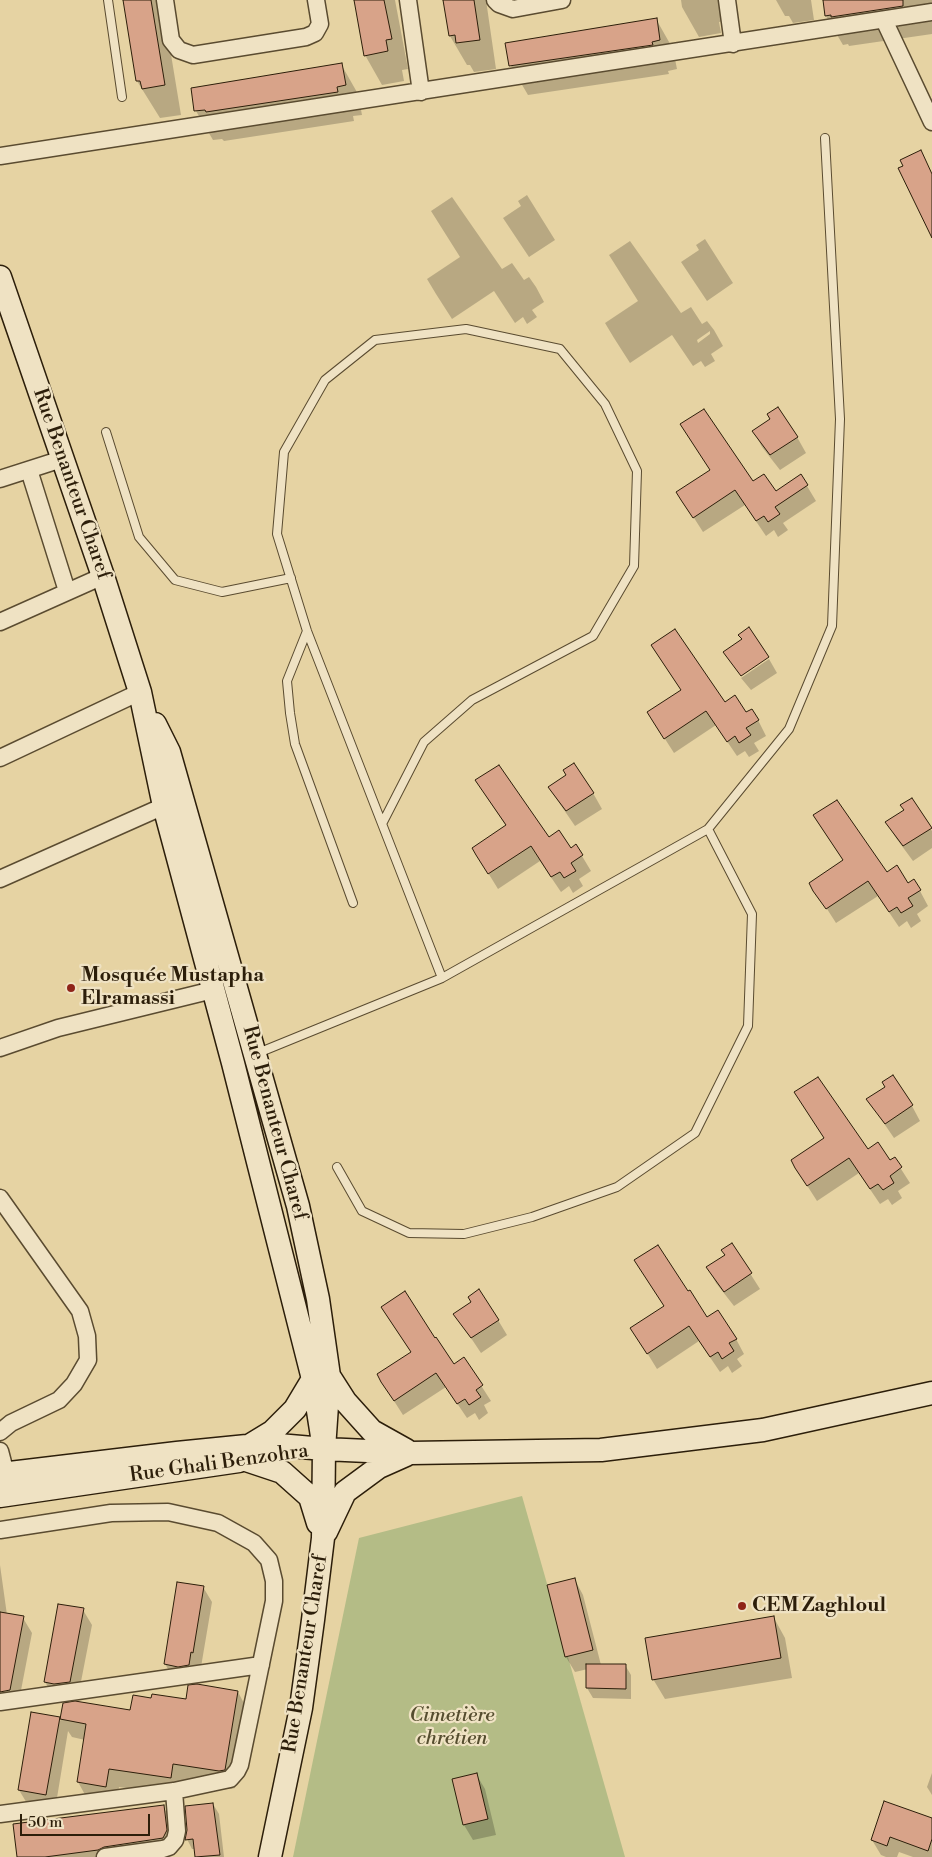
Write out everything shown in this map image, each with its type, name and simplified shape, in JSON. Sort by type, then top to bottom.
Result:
[{"type":"main road","name":"Rue Benanteur Charef","points":[[0,277],[140,692],[164,806],[214,990],[244,1059]]},
{"type":"main road","name":"Rue Benanteur Charef","points":[[140,692],[169,752],[321,1378],[324,1449],[323,1538],[301,1708],[270,1857]]},
{"type":"main road","points":[[323,1538],[310,1497],[282,1472],[247,1453],[295,1409],[321,1378],[372,1431],[412,1453]]},
{"type":"main road","name":"Rue Ghali Benzohra","points":[[0,1496],[247,1453],[267,1444],[412,1453],[601,1450],[763,1430],[932,1393]]},
{"type":"main road","name":"Rue Ghali Benzohra","points":[[3,1474],[177,1453],[247,1453]]},
{"type":"main road","points":[[323,1538],[345,1492],[379,1467],[412,1453]]},
{"type":"street","points":[[165,0],[171,40],[179,50],[193,55],[306,37],[315,33],[320,24],[316,0]]},
{"type":"street","points":[[408,0],[421,92]]},
{"type":"street","points":[[495,0],[499,4],[513,9],[562,0]]},
{"type":"street","points":[[727,0],[734,44]]},
{"type":"street","points":[[0,156],[932,12]]},
{"type":"street","points":[[884,20],[932,122]]},
{"type":"street","points":[[1,475],[29,470],[62,459]]},
{"type":"street","points":[[29,470],[67,592]]},
{"type":"street","points":[[0,622],[102,576]]},
{"type":"street","points":[[0,758],[140,692]]},
{"type":"street","points":[[0,879],[164,806]]},
{"type":"street","points":[[0,1048],[58,1028],[214,990]]},
{"type":"street","points":[[0,1198],[80,1311],[87,1336],[88,1360],[74,1384],[59,1400],[11,1423],[0,1432]]},
{"type":"street","points":[[0,1451],[3,1474]]},
{"type":"street","points":[[0,1530],[111,1513],[168,1512],[218,1522],[254,1543],[269,1560],[274,1581],[274,1601],[261,1665],[237,1772],[230,1778],[174,1791],[0,1814]]},
{"type":"street","points":[[0,1702],[261,1665]]},
{"type":"street","points":[[104,1857],[169,1847],[175,1840],[177,1831],[174,1791]]},
{"type":"lane","points":[[108,0],[122,97]]},
{"type":"lane","points":[[244,1059],[442,978],[708,829],[789,728],[832,626],[840,419],[825,138]]},
{"type":"lane","points":[[382,822],[424,742],[472,700],[593,636],[634,566],[637,471],[605,404],[560,349],[466,329],[375,340],[325,380],[284,452],[277,534],[307,631],[442,978]]},
{"type":"lane","points":[[106,432],[139,537],[175,580],[222,592],[291,578]]},
{"type":"lane","points":[[307,631],[288,681],[290,713],[295,744],[354,903]]},
{"type":"lane","points":[[337,1167],[362,1211],[409,1234],[464,1234],[532,1218],[617,1187],[695,1133],[748,1026],[752,914],[708,829]]},
{"type":"green space","name":"Cimetière chrétien","points":[[522,1496],[625,1857],[293,1857],[359,1538]]},
{"type":"building","points":[[123,0],[151,0],[165,85],[142,89],[140,81],[136,81]]},
{"type":"building","points":[[354,0],[384,0],[392,39],[386,40],[388,51],[364,56]]},
{"type":"building","points":[[443,0],[474,0],[480,40],[456,43],[455,35],[449,36]]},
{"type":"building","points":[[823,0],[903,0],[903,6],[831,17],[831,15],[825,16]]},
{"type":"building","points":[[657,18],[660,40],[652,42],[653,45],[509,66],[505,43]]},
{"type":"building","points":[[342,63],[346,85],[337,87],[338,92],[206,112],[205,110],[194,111],[191,88]]},
{"type":"building","points":[[921,150],[932,174],[932,238],[898,168],[903,166],[900,160]]},
{"type":"building","points":[[778,407],[798,437],[770,455],[752,431],[770,419],[767,414]]},
{"type":"building","points":[[704,409],[753,481],[764,474],[776,491],[801,474],[808,485],[775,507],[780,514],[768,522],[764,516],[756,521],[735,490],[693,518],[676,492],[710,470],[680,424]]},
{"type":"building","points":[[749,627],[769,657],[741,676],[723,652],[742,639],[738,635]]},
{"type":"building","points":[[675,629],[725,702],[735,695],[746,712],[752,709],[759,720],[746,728],[751,735],[739,743],[735,736],[727,742],[706,711],[664,739],[647,712],[681,690],[651,645]]},
{"type":"building","points":[[574,763],[594,793],[566,811],[548,787],[566,775],[563,770]]},
{"type":"building","points":[[499,765],[549,837],[559,830],[571,848],[576,844],[583,855],[571,863],[576,871],[564,878],[560,872],[551,877],[531,846],[488,874],[472,848],[506,825],[475,780]]},
{"type":"building","points":[[912,798],[932,828],[903,846],[885,822],[904,810],[900,805]]},
{"type":"building","points":[[837,800],[887,872],[897,865],[908,883],[914,879],[921,890],[908,898],[913,906],[901,913],[897,907],[889,912],[868,881],[826,909],[813,891],[809,883],[843,860],[813,815]]},
{"type":"building","points":[[893,1075],[913,1105],[885,1124],[866,1099],[885,1087],[882,1082]]},
{"type":"building","points":[[818,1077],[868,1149],[878,1142],[890,1160],[895,1157],[902,1167],[890,1176],[894,1183],[883,1190],[878,1184],[870,1189],[849,1158],[807,1186],[791,1160],[824,1138],[794,1092]]},
{"type":"building","points":[[732,1243],[752,1273],[724,1292],[706,1267],[725,1255],[721,1250]]},
{"type":"building","points":[[658,1245],[707,1317],[718,1310],[737,1339],[729,1343],[734,1351],[722,1359],[718,1352],[710,1357],[689,1326],[647,1354],[630,1328],[664,1306],[634,1260]]},
{"type":"building","points":[[479,1289],[499,1320],[471,1338],[453,1314],[471,1302],[468,1297]]},
{"type":"building","points":[[405,1291],[454,1364],[464,1357],[483,1385],[476,1390],[481,1397],[469,1405],[465,1399],[457,1404],[436,1373],[394,1401],[381,1382],[377,1374],[411,1352],[381,1307]]},
{"type":"building","points":[[575,1578],[593,1650],[565,1657],[547,1585]]},
{"type":"building","points":[[177,1582],[204,1586],[193,1653],[191,1652],[189,1665],[178,1667],[164,1664]]},
{"type":"building","points":[[58,1604],[84,1608],[70,1682],[54,1684],[44,1682]]},
{"type":"building","points":[[0,1612],[24,1616],[10,1690],[0,1692]]},
{"type":"building","points":[[774,1616],[781,1658],[652,1680],[645,1638]]},
{"type":"building","points":[[586,1664],[626,1664],[626,1689],[586,1688]]},
{"type":"building","points":[[197,1684],[238,1691],[225,1770],[219,1771],[173,1764],[171,1778],[109,1769],[106,1787],[77,1782],[86,1724],[60,1719],[63,1703],[75,1701],[130,1710],[133,1695],[151,1698],[152,1694],[186,1699],[188,1685]]},
{"type":"building","points":[[31,1712],[60,1717],[46,1795],[18,1790]]},
{"type":"building","points":[[477,1773],[488,1819],[463,1825],[452,1779]]},
{"type":"building","points":[[884,1801],[932,1818],[932,1839],[928,1851],[890,1837],[887,1846],[871,1840]]},
{"type":"building","points":[[213,1803],[220,1855],[195,1857],[193,1839],[185,1840],[187,1830],[185,1806]]},
{"type":"building","points":[[164,1805],[167,1830],[163,1838],[104,1847],[98,1850],[45,1857],[17,1857],[13,1824]]},
{"type":"place","name":"Mosquée Mustapha Elramassi","points":[[71,988]]},
{"type":"place","name":"CEM Zaghloul","points":[[742,1606]]}]
